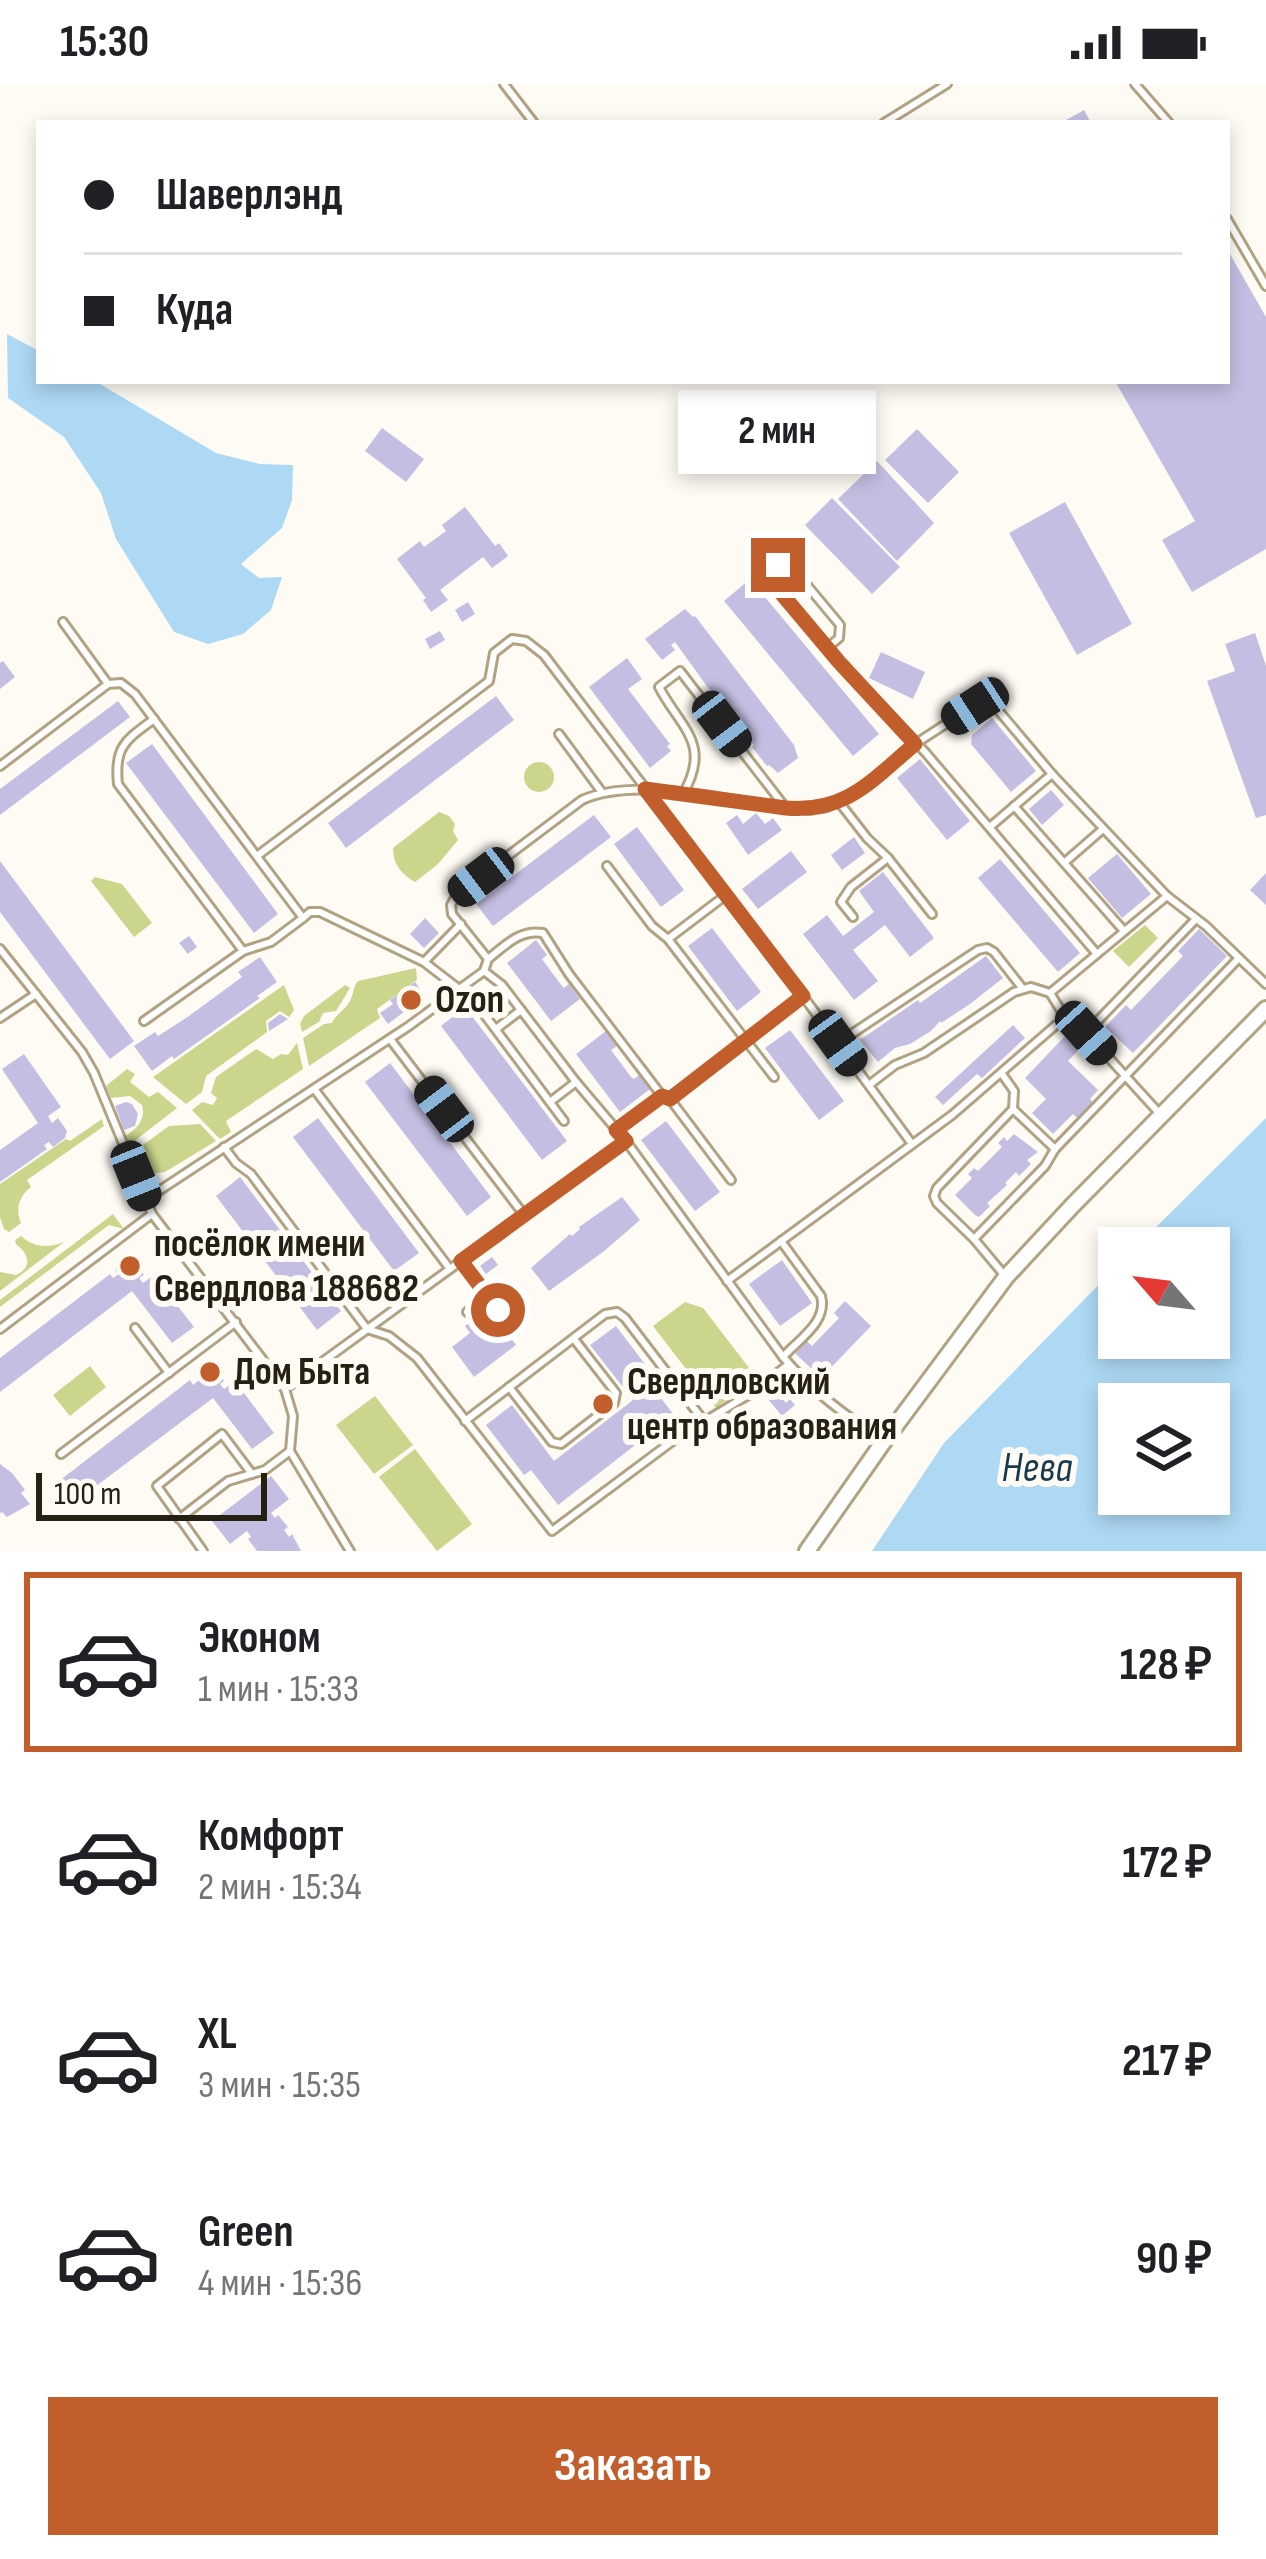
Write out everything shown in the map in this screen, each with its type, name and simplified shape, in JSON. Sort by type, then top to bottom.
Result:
[{"type":"street","points":[[807,1551],[1006,1277],[1266,1009]]},
{"type":"lane","points":[[504,84],[531,120]]},
{"type":"lane","points":[[889,120],[947,84]]},
{"type":"lane","points":[[1135,84],[1166,120]]},
{"type":"lane","points":[[1230,224],[1266,286]]},
{"type":"lane","points":[[827,648],[839,638],[840,625],[791,566],[778,565],[766,575],[827,648],[925,752],[1097,954]]},
{"type":"lane","points":[[63,622],[109,684]]},
{"type":"lane","points":[[256,856],[489,681],[494,652],[512,639],[526,640],[544,655],[912,1144]]},
{"type":"lane","points":[[683,794],[694,775],[692,738],[659,687],[680,671],[786,808]]},
{"type":"lane","points":[[0,766],[109,684],[121,683],[135,694],[303,918]]},
{"type":"lane","points":[[488,958],[452,914],[451,905],[457,895],[582,800],[601,791],[645,789],[809,810],[854,794],[915,744],[975,706],[988,704],[1167,896],[1266,984]]},
{"type":"lane","points":[[154,719],[124,741],[116,762],[118,784],[243,951]]},
{"type":"lane","points":[[559,734],[601,791]]},
{"type":"lane","points":[[990,827],[1052,774]]},
{"type":"lane","points":[[839,802],[932,914]]},
{"type":"lane","points":[[1014,806],[1124,932]]},
{"type":"lane","points":[[1065,862],[1104,829]]},
{"type":"lane","points":[[853,916],[841,902],[851,887],[888,858]]},
{"type":"lane","points":[[607,866],[774,1077]]},
{"type":"lane","points":[[668,939],[726,895]]},
{"type":"lane","points":[[1050,993],[1167,896]]},
{"type":"lane","points":[[144,1021],[243,951],[271,941],[310,912],[320,912],[424,962],[459,989]]},
{"type":"lane","points":[[1086,1033],[1196,918]]},
{"type":"lane","points":[[424,962],[461,924]]},
{"type":"lane","points":[[145,1200],[390,1039],[484,971],[488,958],[521,934],[543,933],[569,974],[731,1180]]},
{"type":"lane","points":[[0,949],[82,1052],[152,1214],[285,1389],[292,1416],[290,1451],[350,1551]]},
{"type":"lane","points":[[838,1043],[978,950],[994,952],[1023,989]]},
{"type":"lane","points":[[974,1239],[1239,958]]},
{"type":"lane","points":[[484,971],[502,985],[626,1141],[783,1357],[830,1403],[884,1441]]},
{"type":"lane","points":[[869,1085],[1023,989],[1050,993],[1068,1022]]},
{"type":"lane","points":[[0,1018],[36,994]]},
{"type":"lane","points":[[616,1130],[803,996]]},
{"type":"lane","points":[[496,1029],[521,1010]]},
{"type":"lane","points":[[484,1014],[564,1120]]},
{"type":"lane","points":[[727,1281],[1002,1074],[1056,1025],[1079,1025],[1162,1116]]},
{"type":"lane","points":[[390,1039],[524,1215]]},
{"type":"lane","points":[[1002,1074],[1014,1091],[1013,1109],[934,1196],[1006,1277]]},
{"type":"lane","points":[[550,1102],[576,1082]]},
{"type":"lane","points":[[314,1088],[450,1269]]},
{"type":"lane","points":[[1013,1109],[1055,1149]]},
{"type":"lane","points":[[285,1389],[626,1141]]},
{"type":"lane","points":[[224,1147],[251,1174],[367,1329],[388,1336],[417,1358],[552,1532],[704,1420],[790,1364]]},
{"type":"lane","points":[[0,1329],[152,1214]]},
{"type":"lane","points":[[781,1241],[824,1306],[821,1317],[783,1357]]},
{"type":"lane","points":[[461,1261],[498,1310]]},
{"type":"lane","points":[[467,1312],[488,1296]]},
{"type":"lane","points":[[466,1421],[605,1314],[617,1312],[704,1420]]},
{"type":"lane","points":[[61,1454],[236,1322]]},
{"type":"lane","points":[[135,1328],[169,1373]]},
{"type":"lane","points":[[509,1388],[556,1444],[561,1444],[614,1402],[616,1394],[573,1338]]},
{"type":"lane","points":[[203,1551],[157,1486],[223,1434],[252,1474]]},
{"type":"lane","points":[[178,1519],[229,1481],[265,1470],[290,1451]]},
{"type":"green space","points":[[539,762],[550,766],[554,777],[550,788],[539,792],[528,788],[524,777],[528,766]]},
{"type":"green space","points":[[439,812],[455,824],[458,840],[415,882],[399,868],[393,848]]},
{"type":"green space","points":[[95,877],[122,884],[152,923],[134,937],[91,881]]},
{"type":"green space","points":[[1145,925],[1158,938],[1129,967],[1113,951]]},
{"type":"green space","points":[[416,968],[417,980],[377,1009],[380,1018],[309,1066],[303,1038],[332,1023],[350,1001],[358,981]]},
{"type":"green space","points":[[284,985],[294,1010],[289,1017],[280,1011],[266,1021],[267,1032],[206,1076],[202,1092],[186,1104],[153,1077]]},
{"type":"green space","points":[[345,985],[350,988],[336,1011],[323,1013],[319,1022],[302,1032],[304,1016]]},
{"type":"green space","points":[[297,1043],[303,1069],[226,1121],[231,1132],[220,1139],[192,1110],[202,1102],[213,1105],[216,1077],[256,1049],[273,1059],[288,1055]]},
{"type":"green space","points":[[127,1069],[135,1074],[130,1082],[149,1097],[158,1092],[177,1108],[128,1146],[125,1136],[139,1124],[142,1105],[130,1096],[111,1098],[106,1086]]},
{"type":"green space","points":[[102,1119],[104,1126],[27,1180],[31,1187],[19,1203],[21,1223],[9,1232],[4,1229],[0,1184]]},
{"type":"green space","points":[[200,1124],[216,1141],[165,1172],[149,1174],[137,1168],[132,1153],[169,1126]]},
{"type":"green space","points":[[113,1214],[124,1229],[109,1225],[0,1307],[0,1300]]},
{"type":"green space","points":[[21,1236],[41,1246],[64,1242],[0,1291],[0,1272],[16,1275],[27,1264],[15,1240]]},
{"type":"green space","points":[[685,1302],[703,1308],[756,1377],[716,1408],[653,1326]]},
{"type":"green space","points":[[90,1366],[106,1387],[70,1416],[53,1395]]},
{"type":"green space","points":[[375,1396],[413,1445],[374,1474],[336,1425]]},
{"type":"green space","points":[[415,1449],[472,1524],[437,1551],[379,1477]]},
{"type":"water","points":[[7,334],[36,349],[36,384],[100,384],[216,453],[260,464],[293,465],[292,500],[282,528],[241,564],[259,578],[282,577],[271,610],[243,634],[208,644],[174,632],[116,539],[101,493],[64,437],[8,398]]},
{"type":"water","name":"Нева","points":[[1266,1118],[1266,1551],[872,1551],[944,1443],[1098,1285],[1098,1359],[1230,1359],[1230,1227],[1156,1227]]},
{"type":"building","points":[[1084,110],[1089,120],[1066,120]]},
{"type":"building","points":[[1230,254],[1266,317],[1266,549],[1192,592],[1162,540],[1195,521],[1117,384],[1230,384]]},
{"type":"building","points":[[382,428],[424,459],[406,482],[365,451]]},
{"type":"building","points":[[917,429],[959,472],[928,503],[885,460]]},
{"type":"building","points":[[877,461],[934,523],[897,561],[838,499]]},
{"type":"building","points":[[832,498],[900,567],[872,594],[805,525]]},
{"type":"building","points":[[1065,502],[1132,624],[1077,655],[1009,533]]},
{"type":"building","points":[[465,507],[508,556],[492,568],[483,557],[440,590],[448,600],[431,612],[397,559],[420,541],[424,547],[446,531],[442,525]]},
{"type":"building","points":[[750,579],[879,734],[853,756],[724,601]]},
{"type":"building","points":[[468,602],[475,614],[462,622],[455,610]]},
{"type":"building","points":[[685,609],[794,745],[798,758],[778,773],[752,747],[724,709],[724,701],[711,692],[675,642],[671,645],[675,650],[662,660],[645,639]]},
{"type":"building","points":[[440,631],[445,640],[430,649],[425,639]]},
{"type":"building","points":[[1255,633],[1266,666],[1266,815],[1256,818],[1207,681],[1235,671],[1225,644]]},
{"type":"building","points":[[881,652],[925,672],[913,699],[869,678]]},
{"type":"building","points":[[627,658],[642,679],[628,689],[670,744],[671,751],[650,768],[589,687]]},
{"type":"building","points":[[0,663],[15,677],[0,689]]},
{"type":"building","points":[[496,696],[514,720],[346,848],[328,823]]},
{"type":"building","points":[[118,701],[130,717],[0,815],[0,789]]},
{"type":"building","points":[[992,718],[1036,771],[1011,792],[971,744],[972,735]]},
{"type":"building","points":[[152,744],[278,914],[254,933],[126,763]]},
{"type":"building","points":[[920,759],[970,821],[947,840],[897,778]]},
{"type":"building","points":[[1051,790],[1064,805],[1042,825],[1029,809]]},
{"type":"building","points":[[756,813],[765,824],[773,818],[782,830],[748,855],[726,823],[737,815],[743,824]]},
{"type":"building","points":[[594,815],[611,837],[493,926],[476,904]]},
{"type":"building","points":[[637,827],[684,890],[661,907],[614,844]]},
{"type":"building","points":[[854,837],[865,853],[842,870],[831,855]]},
{"type":"building","points":[[791,851],[807,872],[758,909],[742,889]]},
{"type":"building","points":[[1117,854],[1151,894],[1122,918],[1088,878]]},
{"type":"building","points":[[1000,859],[1080,953],[1058,972],[978,878]]},
{"type":"building","points":[[0,861],[134,1041],[110,1059],[0,912]]},
{"type":"building","points":[[883,872],[934,938],[910,957],[885,925],[853,950],[878,981],[854,1000],[803,934],[827,915],[843,936],[874,912],[859,891]]},
{"type":"building","points":[[1266,873],[1266,905],[1250,890]]},
{"type":"building","points":[[425,918],[439,933],[424,948],[410,934]]},
{"type":"building","points":[[712,928],[761,992],[737,1011],[688,946]]},
{"type":"building","points":[[1199,929],[1227,956],[1133,1053],[1105,1027],[1126,1005],[1131,1010],[1183,956],[1178,951]]},
{"type":"building","points":[[189,936],[197,947],[188,954],[179,943]]},
{"type":"building","points":[[536,940],[547,955],[542,959],[562,986],[569,984],[580,999],[551,1021],[507,963]]},
{"type":"building","points":[[986,956],[1003,978],[931,1031],[878,1062],[860,1040],[918,1000],[920,1003]]},
{"type":"building","points":[[260,957],[277,982],[152,1071],[134,1046],[189,1016],[242,977],[238,972]]},
{"type":"building","points":[[415,982],[425,996],[388,1024],[380,1013]]},
{"type":"building","points":[[465,1007],[567,1141],[542,1160],[441,1026]]},
{"type":"building","points":[[280,1014],[288,1019],[269,1031],[268,1023]]},
{"type":"building","points":[[1013,1025],[1025,1038],[982,1078],[977,1074],[943,1105],[935,1097]]},
{"type":"building","points":[[790,1030],[844,1101],[819,1120],[765,1048]]},
{"type":"building","points":[[606,1031],[617,1046],[611,1050],[631,1077],[639,1075],[650,1089],[620,1112],[576,1054]]},
{"type":"building","points":[[1068,1033],[1082,1046],[1068,1061],[1098,1090],[1077,1118],[1073,1114],[1053,1134],[1032,1113],[1046,1099],[1025,1078]]},
{"type":"building","points":[[24,1054],[61,1107],[48,1116],[52,1123],[58,1118],[67,1131],[65,1138],[53,1147],[49,1142],[44,1145],[47,1149],[0,1182],[0,1150],[38,1123],[2,1069]]},
{"type":"building","points":[[390,1063],[491,1197],[467,1216],[365,1082]]},
{"type":"building","points":[[126,1102],[138,1114],[135,1126],[124,1130],[115,1106]]},
{"type":"building","points":[[318,1118],[419,1253],[394,1271],[293,1137]]},
{"type":"building","points":[[666,1121],[720,1192],[695,1211],[641,1140]]},
{"type":"building","points":[[1014,1134],[1038,1152],[979,1217],[955,1195],[972,1178],[968,1174],[974,1168],[978,1171],[1002,1147],[998,1143],[1004,1137],[1007,1141]]},
{"type":"building","points":[[240,1177],[341,1311],[317,1330],[216,1196]]},
{"type":"building","points":[[622,1197],[640,1220],[549,1291],[531,1268]]},
{"type":"building","points":[[492,1257],[498,1265],[486,1274],[480,1266]]},
{"type":"building","points":[[782,1260],[812,1303],[780,1326],[749,1284]]},
{"type":"building","points":[[127,1261],[134,1262],[144,1275],[139,1278],[143,1283],[154,1275],[194,1327],[172,1343],[132,1291],[0,1392],[0,1358],[110,1274],[113,1278],[119,1274],[115,1270]]},
{"type":"building","points":[[845,1301],[871,1326],[821,1378],[795,1353],[807,1341],[812,1346],[839,1318],[834,1313]]},
{"type":"building","points":[[488,1308],[516,1345],[474,1377],[452,1347],[470,1333],[465,1326]]},
{"type":"building","points":[[616,1326],[654,1376],[648,1381],[674,1415],[558,1505],[531,1470],[524,1475],[486,1425],[512,1405],[554,1461],[633,1400],[590,1345]]},
{"type":"building","points":[[208,1367],[224,1381],[220,1384],[224,1389],[235,1381],[274,1433],[252,1449],[213,1398],[75,1502],[59,1481],[190,1380],[193,1385]]},
{"type":"building","points":[[777,1392],[786,1403],[790,1399],[795,1405],[782,1416],[768,1399]]},
{"type":"building","points":[[0,1464],[25,1490],[21,1493],[30,1504],[7,1517],[0,1513]]},
{"type":"building","points":[[271,1476],[289,1499],[271,1513],[288,1527],[284,1530],[289,1537],[292,1534],[301,1551],[257,1551],[247,1531],[230,1544],[212,1521]]},
{"type":"place","name":"Ozon","points":[[411,1000]]},
{"type":"place","name":"посёлок имени Свердлова 188682","points":[[130,1266]]},
{"type":"place","name":"Дом Быта","points":[[210,1372]]},
{"type":"place","name":"Свердловский центр образования","points":[[603,1404]]},
{"type":"route","points":[[498,1310],[461,1261],[626,1141],[616,1130],[662,1096],[670,1099],[803,996],[645,789],[809,810],[854,794],[915,744],[766,575],[778,565]]}]
